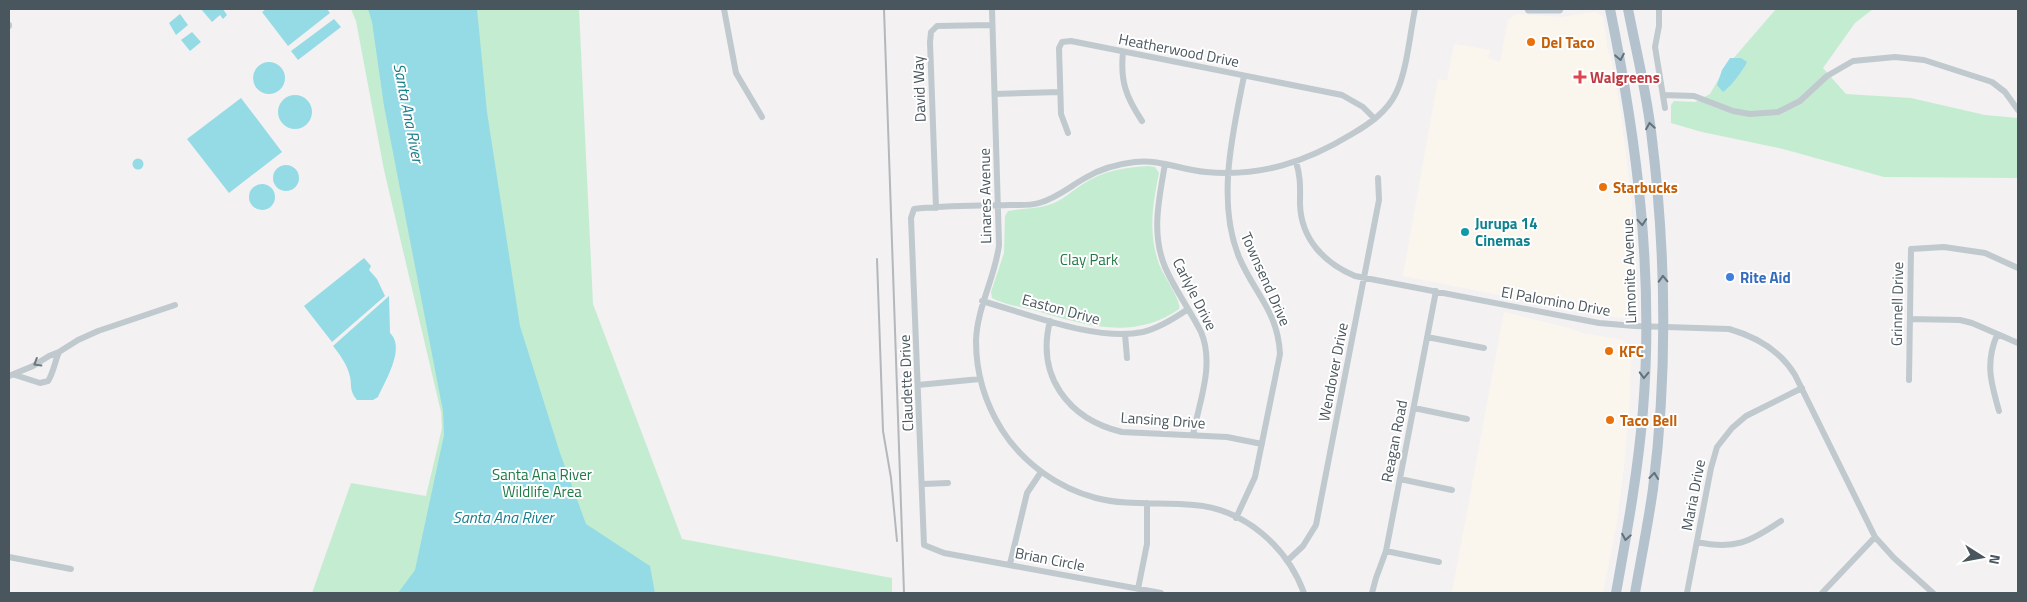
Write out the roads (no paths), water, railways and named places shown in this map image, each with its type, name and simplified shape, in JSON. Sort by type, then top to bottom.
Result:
[{"type":"main road","points":[[1529,9],[1559,9]]},
{"type":"main road","name":"Limonite Avenue","points":[[1610,9],[1630,114],[1640,196],[1646,327],[1643,408],[1639,451],[1630,518],[1616,593]]},
{"type":"main road","points":[[1628,9],[1651,128],[1664,276],[1664,327],[1658,447],[1650,509],[1634,593]]},
{"type":"street","points":[[724,9],[736,73],[762,117]]},
{"type":"street","name":"Linares Avenue","points":[[992,9],[999,206],[998,257],[982,301],[976,340],[980,380],[991,411],[1006,437],[1025,458],[1041,472],[1072,489],[1096,498],[1196,505],[1217,510],[1236,518],[1266,536],[1287,561],[1304,593]]},
{"type":"street","points":[[936,208],[999,206],[1042,202],[1064,193],[1085,178],[1108,168],[1134,162],[1154,162],[1205,172],[1229,172],[1270,169],[1296,162],[1327,150],[1375,119],[1396,94],[1415,9]]},
{"type":"street","points":[[1659,9],[1660,26],[1655,47],[1666,108]]},
{"type":"street","name":"David Way","points":[[936,208],[930,52],[931,32],[937,26],[992,25]]},
{"type":"street","name":"Heatherwood Drive","points":[[1068,133],[1061,114],[1059,48],[1062,42],[1071,41],[1342,95],[1363,107],[1375,119]]},
{"type":"street","points":[[1123,52],[1122,76],[1125,92],[1142,120]]},
{"type":"street","points":[[1663,95],[1694,96],[1733,111],[1750,114],[1778,112],[1800,101],[1827,76],[1853,61],[1895,57],[1924,60],[1992,82],[2016,102],[2018,110]]},
{"type":"street","name":"Townsend Drive","points":[[1236,518],[1255,477],[1280,354],[1274,320],[1247,274],[1235,244],[1229,214],[1229,172],[1232,139],[1244,76]]},
{"type":"street","points":[[995,94],[1059,92]]},
{"type":"street","name":"El Palomino Drive","points":[[1296,162],[1301,179],[1300,206],[1302,219],[1310,239],[1323,256],[1334,265],[1355,276],[1598,323],[1646,327],[1721,328],[1756,338],[1782,357],[1791,368],[1875,537],[1929,592]]},
{"type":"street","name":"Carlyle Drive","points":[[1166,164],[1159,199],[1156,230],[1166,268],[1206,343],[1207,356],[1204,384],[1194,435]]},
{"type":"street","name":"Wendover Drive","points":[[1287,561],[1303,546],[1316,525],[1379,200],[1378,178]]},
{"type":"street","name":"Claudette Drive","points":[[935,551],[924,545],[911,218],[914,209],[936,208]]},
{"type":"street","name":"Grinnell Drive","points":[[1908,380],[1911,249],[1944,247],[1985,253],[2018,268]]},
{"type":"street","name":"Reagan Road","points":[[1372,593],[1386,551],[1436,291]]},
{"type":"street","name":"Easton Drive","points":[[982,301],[1095,333],[1125,334],[1144,332],[1160,326],[1188,310]]},
{"type":"street","points":[[12,376],[98,331],[175,306]]},
{"type":"street","points":[[1910,319],[1960,320],[2018,342]]},
{"type":"street","name":"Lansing Drive","points":[[1050,320],[1047,354],[1053,378],[1058,390],[1086,418],[1107,428],[1122,432],[1227,437],[1262,444]]},
{"type":"street","points":[[1125,334],[1127,358]]},
{"type":"street","points":[[1997,335],[1990,357],[1990,372],[1999,412]]},
{"type":"street","points":[[1427,337],[1484,348]]},
{"type":"street","points":[[12,376],[40,383],[48,382],[59,352]]},
{"type":"street","points":[[918,385],[980,380]]},
{"type":"street","name":"Maria Drive","points":[[1687,593],[1712,463],[1717,447],[1724,437],[1746,416],[1802,388]]},
{"type":"street","points":[[1414,408],[1467,418]]},
{"type":"street","points":[[1010,564],[1027,493],[1041,472]]},
{"type":"street","points":[[1400,479],[1452,490]]},
{"type":"street","points":[[923,484],[948,483]]},
{"type":"street","points":[[1138,589],[1146,544],[1147,503]]},
{"type":"street","points":[[1697,542],[1721,546],[1742,544],[1754,540],[1781,522]]},
{"type":"street","points":[[1822,593],[1875,537]]},
{"type":"street","name":"Brian Circle","points":[[935,551],[1161,593]]},
{"type":"street","points":[[1386,551],[1439,562]]},
{"type":"street","points":[[9,557],[71,569]]},
{"type":"water","points":[[201,9],[223,9],[227,15],[223,19],[220,15],[212,22]]},
{"type":"water","points":[[266,9],[327,9],[330,13],[288,46],[262,12]]},
{"type":"water","name":"Santa Ana River","points":[[368,9],[477,9],[487,112],[520,326],[560,453],[586,524],[650,566],[655,593],[398,593],[415,570],[444,435],[443,411],[384,106],[372,22]]},
{"type":"water","points":[[180,14],[188,25],[176,35],[169,23]]},
{"type":"water","points":[[334,19],[341,27],[298,60],[291,51]]},
{"type":"water","points":[[192,32],[201,42],[190,51],[181,40]]},
{"type":"water","points":[[1730,58],[1741,58],[1747,62],[1729,87],[1723,92],[1717,85],[1722,70]]},
{"type":"water","points":[[269,62],[281,66],[285,78],[281,90],[269,94],[257,90],[253,78],[257,66]]},
{"type":"water","points":[[295,95],[307,100],[312,112],[307,124],[295,129],[283,124],[278,112],[283,100]]},
{"type":"water","points":[[241,98],[282,152],[229,193],[187,139]]},
{"type":"water","points":[[138,158],[144,164],[138,170],[132,164]]},
{"type":"water","points":[[286,165],[295,169],[299,178],[295,187],[286,191],[277,187],[273,178],[277,169]]},
{"type":"water","points":[[262,184],[271,188],[275,197],[271,206],[262,210],[253,206],[249,197],[253,188]]},
{"type":"water","points":[[364,258],[371,266],[369,270],[377,279],[385,296],[332,342],[304,306]]},
{"type":"water","points":[[389,296],[390,333],[396,347],[393,365],[378,397],[373,400],[357,400],[352,390],[346,366],[333,346]]},
{"type":"railway","points":[[884,9],[904,593]]},
{"type":"railway","points":[[877,259],[883,431],[891,478],[897,541]]},
{"type":"place","name":"Del Taco","points":[[1531,42]]},
{"type":"place","name":"Walgreens","points":[[1580,77]]},
{"type":"place","name":"Starbucks","points":[[1603,187]]},
{"type":"place","name":"Jurupa 14 Cinemas","points":[[1465,232]]},
{"type":"place","name":"Rite Aid","points":[[1730,277]]},
{"type":"place","name":"KFC","points":[[1609,351]]},
{"type":"place","name":"Taco Bell","points":[[1610,420]]},
{"type":"park label","name":"Clay Park","points":[[1089,259]]},
{"type":"park label","name":"Santa Ana River Wildlife Area","points":[[542,482]]}]
